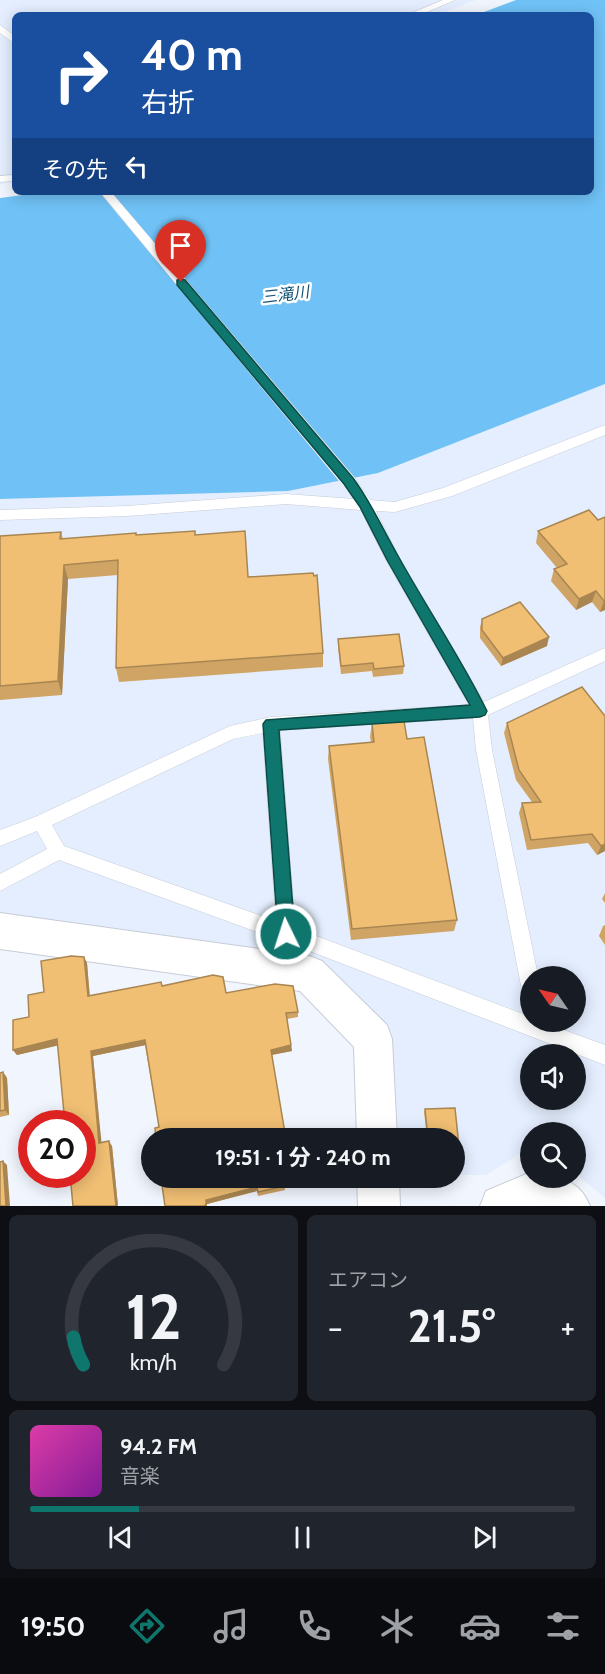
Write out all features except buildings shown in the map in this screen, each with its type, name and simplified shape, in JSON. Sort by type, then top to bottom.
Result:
[{"type":"street","points":[[0,931],[309,974],[373,1039],[377,1128]]},
{"type":"street","points":[[378,1188],[379,1206]]},
{"type":"street","points":[[501,1206],[540,1189],[569,1206]]},
{"type":"lane","points":[[420,12],[451,0]]},
{"type":"lane","points":[[0,28],[12,38]]},
{"type":"lane","points":[[108,195],[355,490],[366,505],[391,556],[466,683],[480,711],[484,750],[526,966]]},
{"type":"lane","points":[[0,515],[127,511],[286,499],[395,507],[447,492],[605,430]]},
{"type":"lane","points":[[0,838],[41,822],[230,733],[271,724],[480,711],[605,654]]},
{"type":"lane","points":[[271,724],[286,934]]},
{"type":"lane","points":[[41,822],[58,852],[520,1019]]},
{"type":"lane","points":[[0,883],[58,852]]},
{"type":"lane","points":[[552,1032],[605,1055]]},
{"type":"shaded area","points":[[0,0],[476,0],[445,12],[12,12],[12,182],[0,184]]},
{"type":"shaded area","points":[[605,384],[605,1198],[586,1182],[586,1122],[520,1122],[520,1154],[486,1175],[465,1175],[465,1128],[393,1128],[381,1022],[332,975],[194,939],[0,919],[0,499],[288,491],[378,473]]},
{"type":"water","name":"三滝川","points":[[516,0],[605,0],[605,384],[378,473],[288,491],[0,499],[0,198],[23,195],[594,195],[594,12],[484,12]]},
{"type":"route","points":[[181,282],[349,481],[366,505],[391,556],[466,683],[480,711],[271,724],[286,934]]}]
